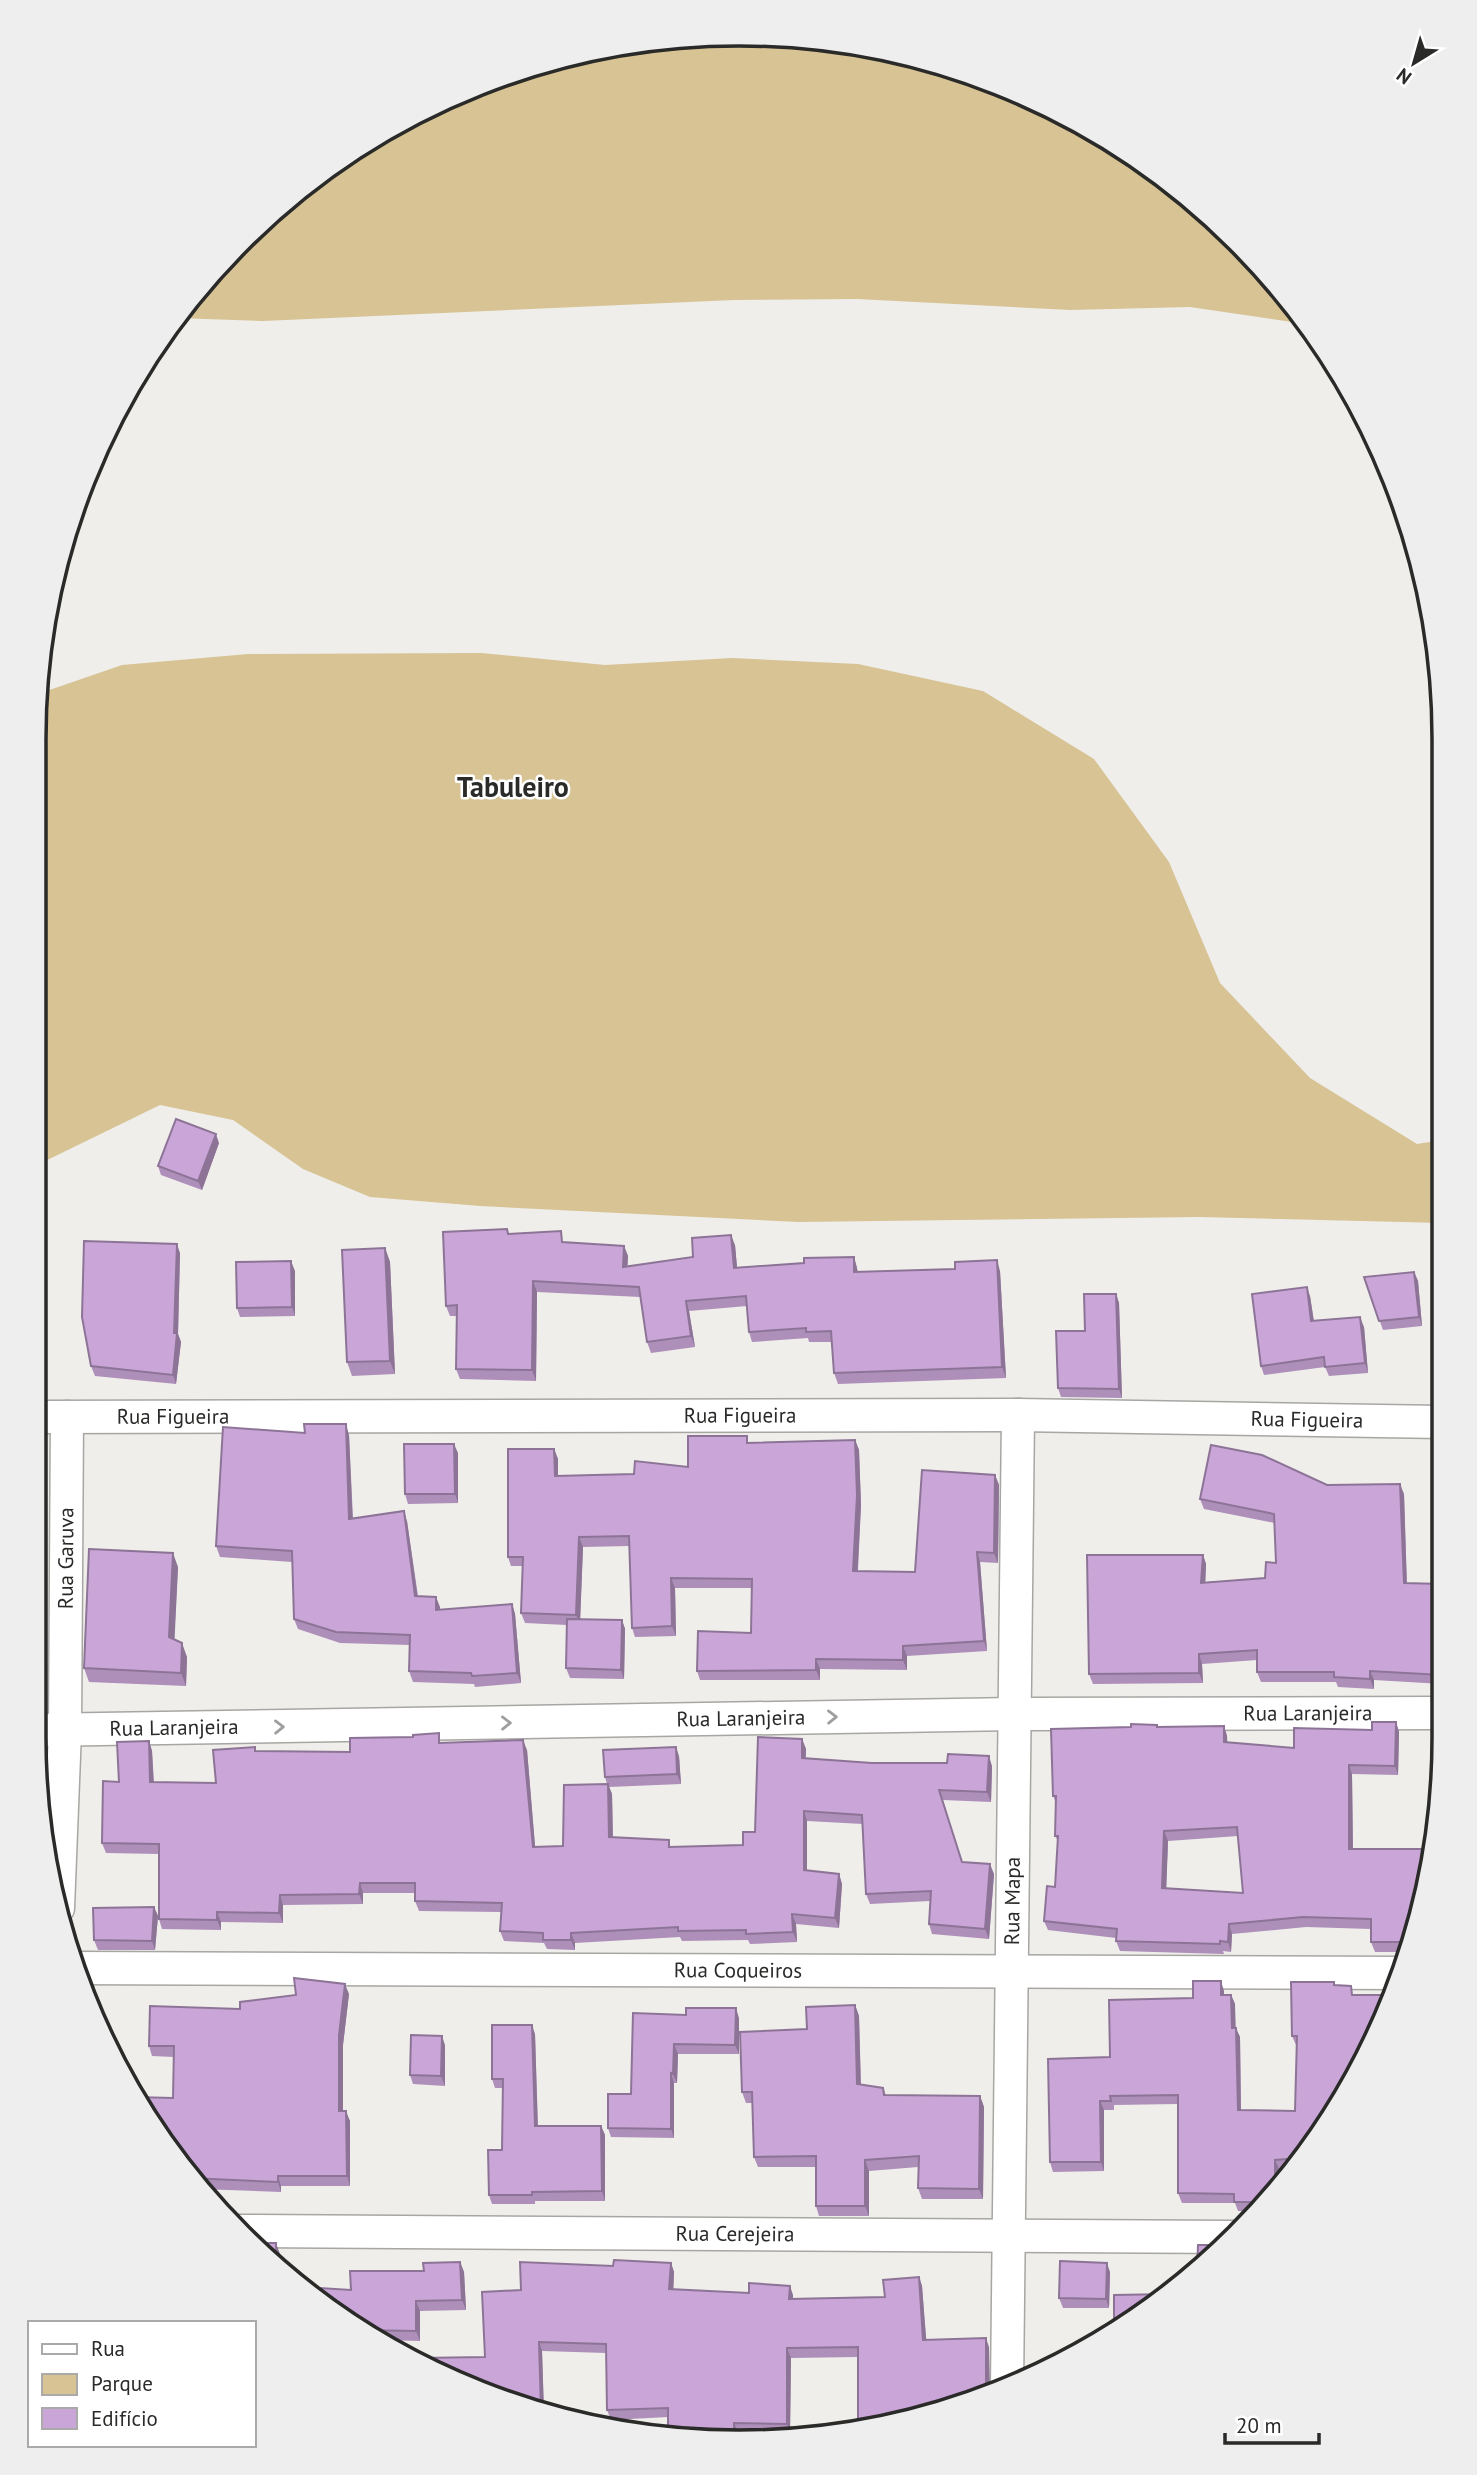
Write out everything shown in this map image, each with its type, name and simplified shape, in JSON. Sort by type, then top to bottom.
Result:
[{"type":"street","name":"Rua Figueira","points":[[52,1417],[1018,1415],[1432,1422]]},
{"type":"street","name":"Rua Mapa","points":[[1007,2376],[1018,1415]]},
{"type":"street","name":"Rua Garuva","points":[[52,1417],[52,1730],[56,1857]]},
{"type":"street","name":"Rua Laranjeira","points":[[52,1730],[1014,1714],[1432,1713]]},
{"type":"street","name":"Rua Coqueiros","points":[[85,1968],[1390,1973]]},
{"type":"street","name":"Rua Cerejeira","points":[[253,2231],[1218,2237]]},
{"type":"green space","points":[[738,46],[829,51],[918,69],[1004,98],[1045,117],[1124,162],[1195,217],[1229,248],[1292,322],[1190,307],[1070,310],[857,299],[734,300],[263,321],[188,318],[248,248],[282,217],[353,162],[392,138],[473,98],[559,69],[648,51]]},
{"type":"green space","points":[[481,653],[605,665],[732,658],[858,664],[983,691],[1094,759],[1169,862],[1220,983],[1310,1078],[1417,1144],[1432,1142],[1432,1223],[1199,1217],[798,1222],[480,1206],[370,1197],[303,1169],[233,1120],[160,1105],[46,1161],[47,691],[122,665],[248,654]]},
{"type":"building","points":[[176,1119],[216,1134],[198,1181],[158,1166]]},
{"type":"building","points":[[507,1229],[508,1234],[561,1231],[562,1242],[624,1246],[623,1267],[693,1257],[692,1238],[731,1235],[734,1268],[804,1263],[804,1258],[854,1257],[854,1272],[955,1269],[955,1262],[997,1260],[1002,1367],[834,1373],[831,1331],[806,1332],[806,1328],[749,1332],[746,1296],[686,1301],[691,1336],[647,1342],[639,1287],[533,1281],[532,1370],[456,1369],[457,1305],[446,1306],[443,1232]]},
{"type":"building","points":[[84,1241],[177,1244],[174,1333],[177,1333],[173,1375],[91,1366],[82,1317]]},
{"type":"building","points":[[385,1248],[390,1361],[347,1362],[342,1250]]},
{"type":"building","points":[[291,1261],[292,1307],[237,1308],[236,1262]]},
{"type":"building","points":[[1414,1272],[1419,1317],[1379,1321],[1364,1277]]},
{"type":"building","points":[[1307,1287],[1311,1321],[1360,1317],[1365,1363],[1325,1367],[1324,1357],[1261,1366],[1252,1294]]},
{"type":"building","points":[[1084,1294],[1116,1294],[1119,1389],[1058,1388],[1056,1331],[1085,1331]]},
{"type":"building","points":[[304,1424],[346,1424],[349,1519],[404,1511],[415,1596],[436,1597],[436,1610],[512,1604],[517,1673],[472,1676],[471,1673],[409,1671],[410,1635],[336,1632],[294,1619],[292,1551],[216,1546],[223,1427],[305,1433]]},
{"type":"building","points":[[688,1436],[747,1436],[747,1443],[855,1440],[857,1495],[853,1571],[915,1572],[922,1470],[995,1475],[994,1553],[977,1552],[984,1641],[903,1646],[903,1660],[816,1659],[816,1670],[697,1671],[698,1631],[751,1633],[752,1579],[671,1578],[672,1626],[632,1628],[629,1536],[579,1537],[576,1615],[521,1613],[523,1557],[508,1557],[508,1449],[554,1449],[555,1476],[634,1474],[635,1461],[688,1467]]},
{"type":"building","points":[[404,1444],[454,1444],[455,1494],[405,1494]]},
{"type":"building","points":[[1211,1445],[1262,1455],[1327,1485],[1400,1484],[1404,1583],[1432,1584],[1432,1674],[1370,1671],[1370,1679],[1334,1677],[1334,1672],[1257,1672],[1257,1650],[1199,1654],[1199,1673],[1089,1674],[1087,1555],[1203,1555],[1201,1583],[1265,1578],[1266,1562],[1276,1563],[1274,1514],[1200,1499]]},
{"type":"building","points":[[89,1549],[173,1553],[169,1637],[182,1643],[181,1673],[84,1668]]},
{"type":"building","points":[[567,1619],[622,1620],[621,1670],[566,1668]]},
{"type":"building","points":[[1372,1722],[1396,1722],[1395,1766],[1349,1765],[1349,1849],[1422,1849],[1400,1942],[1371,1942],[1371,1919],[1303,1917],[1229,1924],[1228,1942],[1220,1941],[1220,1944],[1116,1941],[1117,1929],[1044,1921],[1047,1886],[1055,1887],[1058,1836],[1055,1836],[1056,1796],[1053,1796],[1051,1729],[1131,1727],[1131,1724],[1157,1727],[1224,1726],[1224,1742],[1294,1748],[1294,1728],[1372,1730]],"holes":[[[1237,1827],[1243,1893],[1162,1888],[1164,1831]]]},
{"type":"building","points":[[439,1733],[439,1743],[523,1740],[533,1847],[563,1846],[564,1785],[608,1784],[609,1837],[669,1840],[669,1847],[743,1845],[743,1832],[755,1832],[758,1737],[802,1739],[802,1758],[872,1763],[947,1763],[948,1754],[989,1756],[987,1792],[939,1790],[962,1862],[990,1864],[985,1929],[929,1924],[931,1891],[866,1894],[862,1815],[804,1811],[804,1870],[839,1874],[835,1918],[792,1914],[793,1932],[746,1934],[746,1930],[678,1931],[678,1927],[571,1933],[571,1940],[543,1940],[543,1933],[500,1931],[502,1903],[415,1901],[415,1883],[360,1883],[359,1894],[280,1895],[279,1913],[217,1912],[217,1920],[159,1919],[159,1844],[102,1843],[103,1781],[119,1782],[117,1742],[149,1741],[150,1782],[216,1783],[213,1750],[255,1747],[255,1751],[350,1752],[350,1738],[413,1737]]},
{"type":"building","points":[[676,1747],[677,1774],[605,1777],[603,1750]]},
{"type":"building","points":[[154,1907],[152,1941],[94,1940],[93,1908]]},
{"type":"building","points":[[294,1978],[345,1984],[339,2035],[339,2111],[346,2111],[347,2176],[278,2176],[278,2182],[206,2179],[162,2122],[147,2097],[173,2098],[174,2046],[149,2046],[150,2006],[240,2009],[240,2002],[296,1995]]},
{"type":"building","points":[[1193,1981],[1221,1981],[1221,1995],[1231,1995],[1232,2028],[1236,2028],[1238,2110],[1295,2111],[1297,2036],[1292,2036],[1291,1982],[1334,1982],[1334,1985],[1351,1986],[1352,1995],[1382,1995],[1360,2043],[1315,2122],[1287,2159],[1275,2160],[1275,2174],[1252,2202],[1234,2202],[1234,2194],[1178,2193],[1178,2095],[1110,2096],[1111,2101],[1100,2101],[1101,2162],[1050,2162],[1048,2059],[1110,2057],[1109,2000],[1193,1998]]},
{"type":"building","points":[[855,2005],[857,2084],[883,2088],[884,2095],[980,2096],[979,2189],[918,2188],[919,2156],[865,2160],[865,2206],[816,2206],[816,2156],[754,2157],[752,2092],[742,2092],[740,2032],[807,2029],[806,2007]]},
{"type":"building","points":[[686,2008],[736,2008],[735,2045],[674,2044],[671,2129],[608,2128],[608,2094],[631,2094],[633,2013],[686,2015]]},
{"type":"building","points":[[492,2025],[532,2025],[535,2126],[601,2126],[602,2191],[489,2195],[488,2150],[502,2150],[503,2079],[492,2079]]},
{"type":"building","points":[[411,2035],[442,2036],[441,2076],[410,2075]]},
{"type":"building","points":[[266,2243],[276,2243],[276,2253]]},
{"type":"building","points":[[1198,2245],[1209,2245],[1198,2256]]},
{"type":"building","points":[[614,2260],[671,2263],[669,2289],[749,2293],[749,2283],[790,2286],[789,2299],[885,2297],[883,2280],[919,2277],[923,2340],[986,2338],[986,2384],[918,2406],[858,2419],[858,2347],[787,2348],[787,2424],[734,2423],[734,2430],[693,2428],[668,2426],[668,2408],[607,2410],[606,2344],[539,2342],[541,2400],[473,2377],[432,2358],[485,2357],[482,2292],[521,2290],[520,2262],[613,2266]]},
{"type":"building","points":[[1060,2261],[1107,2263],[1106,2299],[1059,2298]]},
{"type":"building","points":[[460,2262],[462,2300],[416,2301],[416,2331],[381,2330],[320,2288],[351,2290],[350,2271],[424,2271],[423,2263]]},
{"type":"building","points":[[1149,2294],[1114,2319],[1114,2295]]},
{"type":"district","name":"Tabuleiro","points":[[513,787]]}]
